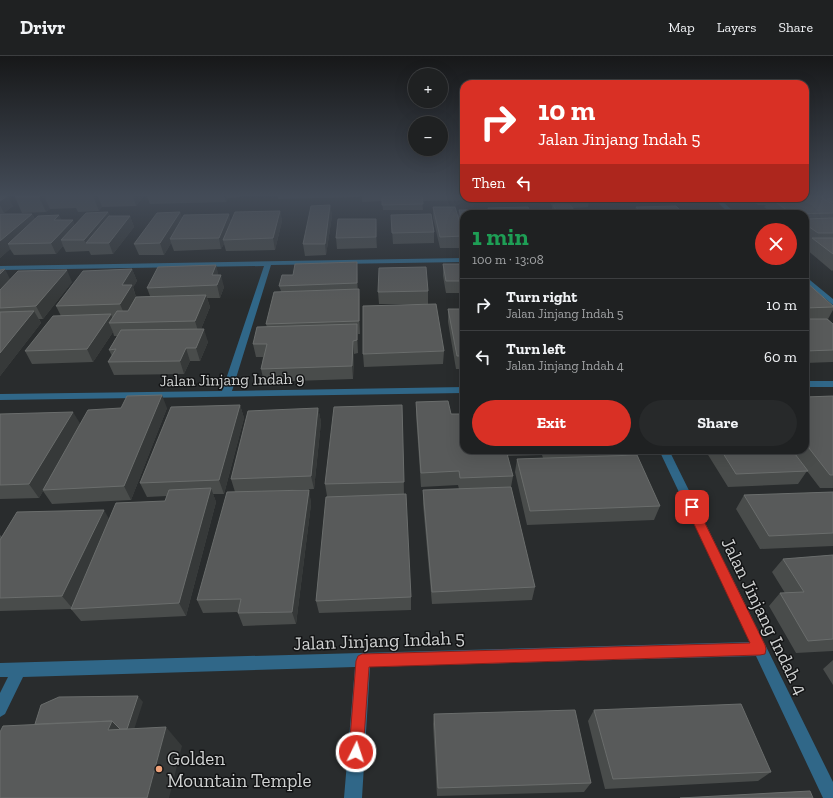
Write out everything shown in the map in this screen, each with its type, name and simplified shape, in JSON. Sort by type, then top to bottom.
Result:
[{"type":"street","points":[[0,268],[460,260]]},
{"type":"street","points":[[226,394],[268,264]]},
{"type":"street","points":[[809,282],[833,303]]},
{"type":"street","points":[[809,384],[833,384]]},
{"type":"street","name":"Jalan Jinjang Indah 9","points":[[0,397],[460,390]]},
{"type":"street","name":"Jalan Jinjang Indah 4","points":[[666,454],[832,798]]},
{"type":"street","name":"Jalan Jinjang Indah 5","points":[[0,670],[760,649]]},
{"type":"street","points":[[353,798],[362,661]]},
{"type":"street","points":[[0,709],[19,670]]},
{"type":"building","points":[[0,231],[12,231],[0,241]]},
{"type":"building","points":[[22,231],[63,231],[51,243],[8,244]]},
{"type":"building","points":[[70,231],[92,231],[84,240],[61,240]]},
{"type":"building","points":[[97,231],[119,231],[109,243],[86,243]]},
{"type":"building","points":[[144,231],[168,231],[160,243],[134,244]]},
{"type":"building","points":[[175,231],[222,231],[219,238],[170,239]]},
{"type":"building","points":[[227,231],[275,231],[273,238],[223,240]]},
{"type":"building","points":[[306,231],[327,231],[325,244],[303,244]]},
{"type":"building","points":[[337,231],[376,231],[376,237],[336,238]]},
{"type":"building","points":[[392,231],[434,231],[434,232],[392,233]]},
{"type":"building","points":[[439,231],[460,231],[460,236],[440,237]]},
{"type":"building","points":[[815,231],[833,231],[833,233],[818,233]]},
{"type":"building","points":[[812,238],[833,238],[833,254]]},
{"type":"building","points":[[357,262],[357,283],[279,286],[282,275],[293,275],[295,264]]},
{"type":"building","points":[[443,264],[460,264],[460,281],[446,281]]},
{"type":"building","points":[[216,265],[212,275],[221,275],[217,285],[147,288],[158,267]]},
{"type":"building","points":[[426,267],[428,291],[378,292],[379,268]]},
{"type":"building","points":[[132,269],[122,285],[132,285],[120,304],[56,306],[83,271]]},
{"type":"building","points":[[67,270],[36,306],[0,308],[0,290],[18,271]]},
{"type":"building","points":[[809,285],[833,306],[809,308]]},
{"type":"building","points":[[359,289],[359,321],[266,324],[274,292]]},
{"type":"building","points":[[206,295],[195,321],[109,323],[117,311],[128,311],[136,297]]},
{"type":"building","points":[[436,304],[444,351],[363,354],[363,306]]},
{"type":"building","points":[[448,309],[460,309],[460,356],[457,356]]},
{"type":"building","points":[[34,311],[0,353],[0,312]]},
{"type":"building","points":[[111,314],[87,349],[25,351],[53,316]]},
{"type":"building","points":[[809,319],[827,319],[833,324],[833,350],[809,351]]},
{"type":"building","points":[[357,324],[357,340],[353,341],[352,366],[261,369],[267,344],[253,344],[257,327]]},
{"type":"building","points":[[204,329],[196,348],[186,348],[180,361],[108,362],[116,349],[109,350],[121,330]]},
{"type":"building","points":[[162,395],[124,486],[43,490],[88,410],[121,408],[127,396]]},
{"type":"building","points":[[833,396],[833,475],[830,475],[809,448],[809,397]]},
{"type":"building","points":[[448,401],[451,414],[460,414],[460,454],[507,454],[513,476],[460,478],[459,471],[421,473],[416,402]]},
{"type":"building","points":[[240,405],[219,480],[140,483],[171,407]]},
{"type":"building","points":[[402,405],[404,482],[325,484],[334,407]]},
{"type":"building","points":[[318,408],[311,476],[231,479],[248,411]]},
{"type":"building","points":[[73,412],[29,484],[0,485],[0,414]]},
{"type":"building","points":[[724,454],[795,454],[808,471],[736,474]]},
{"type":"building","points":[[637,455],[660,506],[530,511],[517,459]]},
{"type":"building","points":[[511,487],[535,587],[432,592],[423,490]]},
{"type":"building","points":[[211,488],[179,603],[71,609],[116,503],[165,501],[169,490]]},
{"type":"building","points":[[309,490],[292,612],[238,613],[241,599],[197,600],[227,492]]},
{"type":"building","points":[[833,492],[833,533],[769,536],[744,495]]},
{"type":"building","points":[[406,494],[411,597],[316,601],[326,497]]},
{"type":"building","points":[[104,510],[62,596],[0,598],[0,540],[17,512]]},
{"type":"building","points":[[833,555],[833,639],[808,641],[780,593],[804,592],[783,559]]},
{"type":"building","points":[[138,696],[127,729],[120,729],[112,721],[35,724],[41,705],[59,697]]},
{"type":"building","points":[[741,704],[771,772],[613,779],[594,710]]},
{"type":"building","points":[[575,710],[591,783],[438,788],[434,714]]},
{"type":"building","points":[[112,721],[108,730],[166,727],[147,798],[0,798],[0,732],[3,726]]},
{"type":"building","points":[[810,791],[813,798],[680,798]]},
{"type":"place","name":"Golden Mountain Temple","points":[[159,769]]},
{"type":"route","points":[[356,752],[362,661],[760,649],[692,507]]}]
